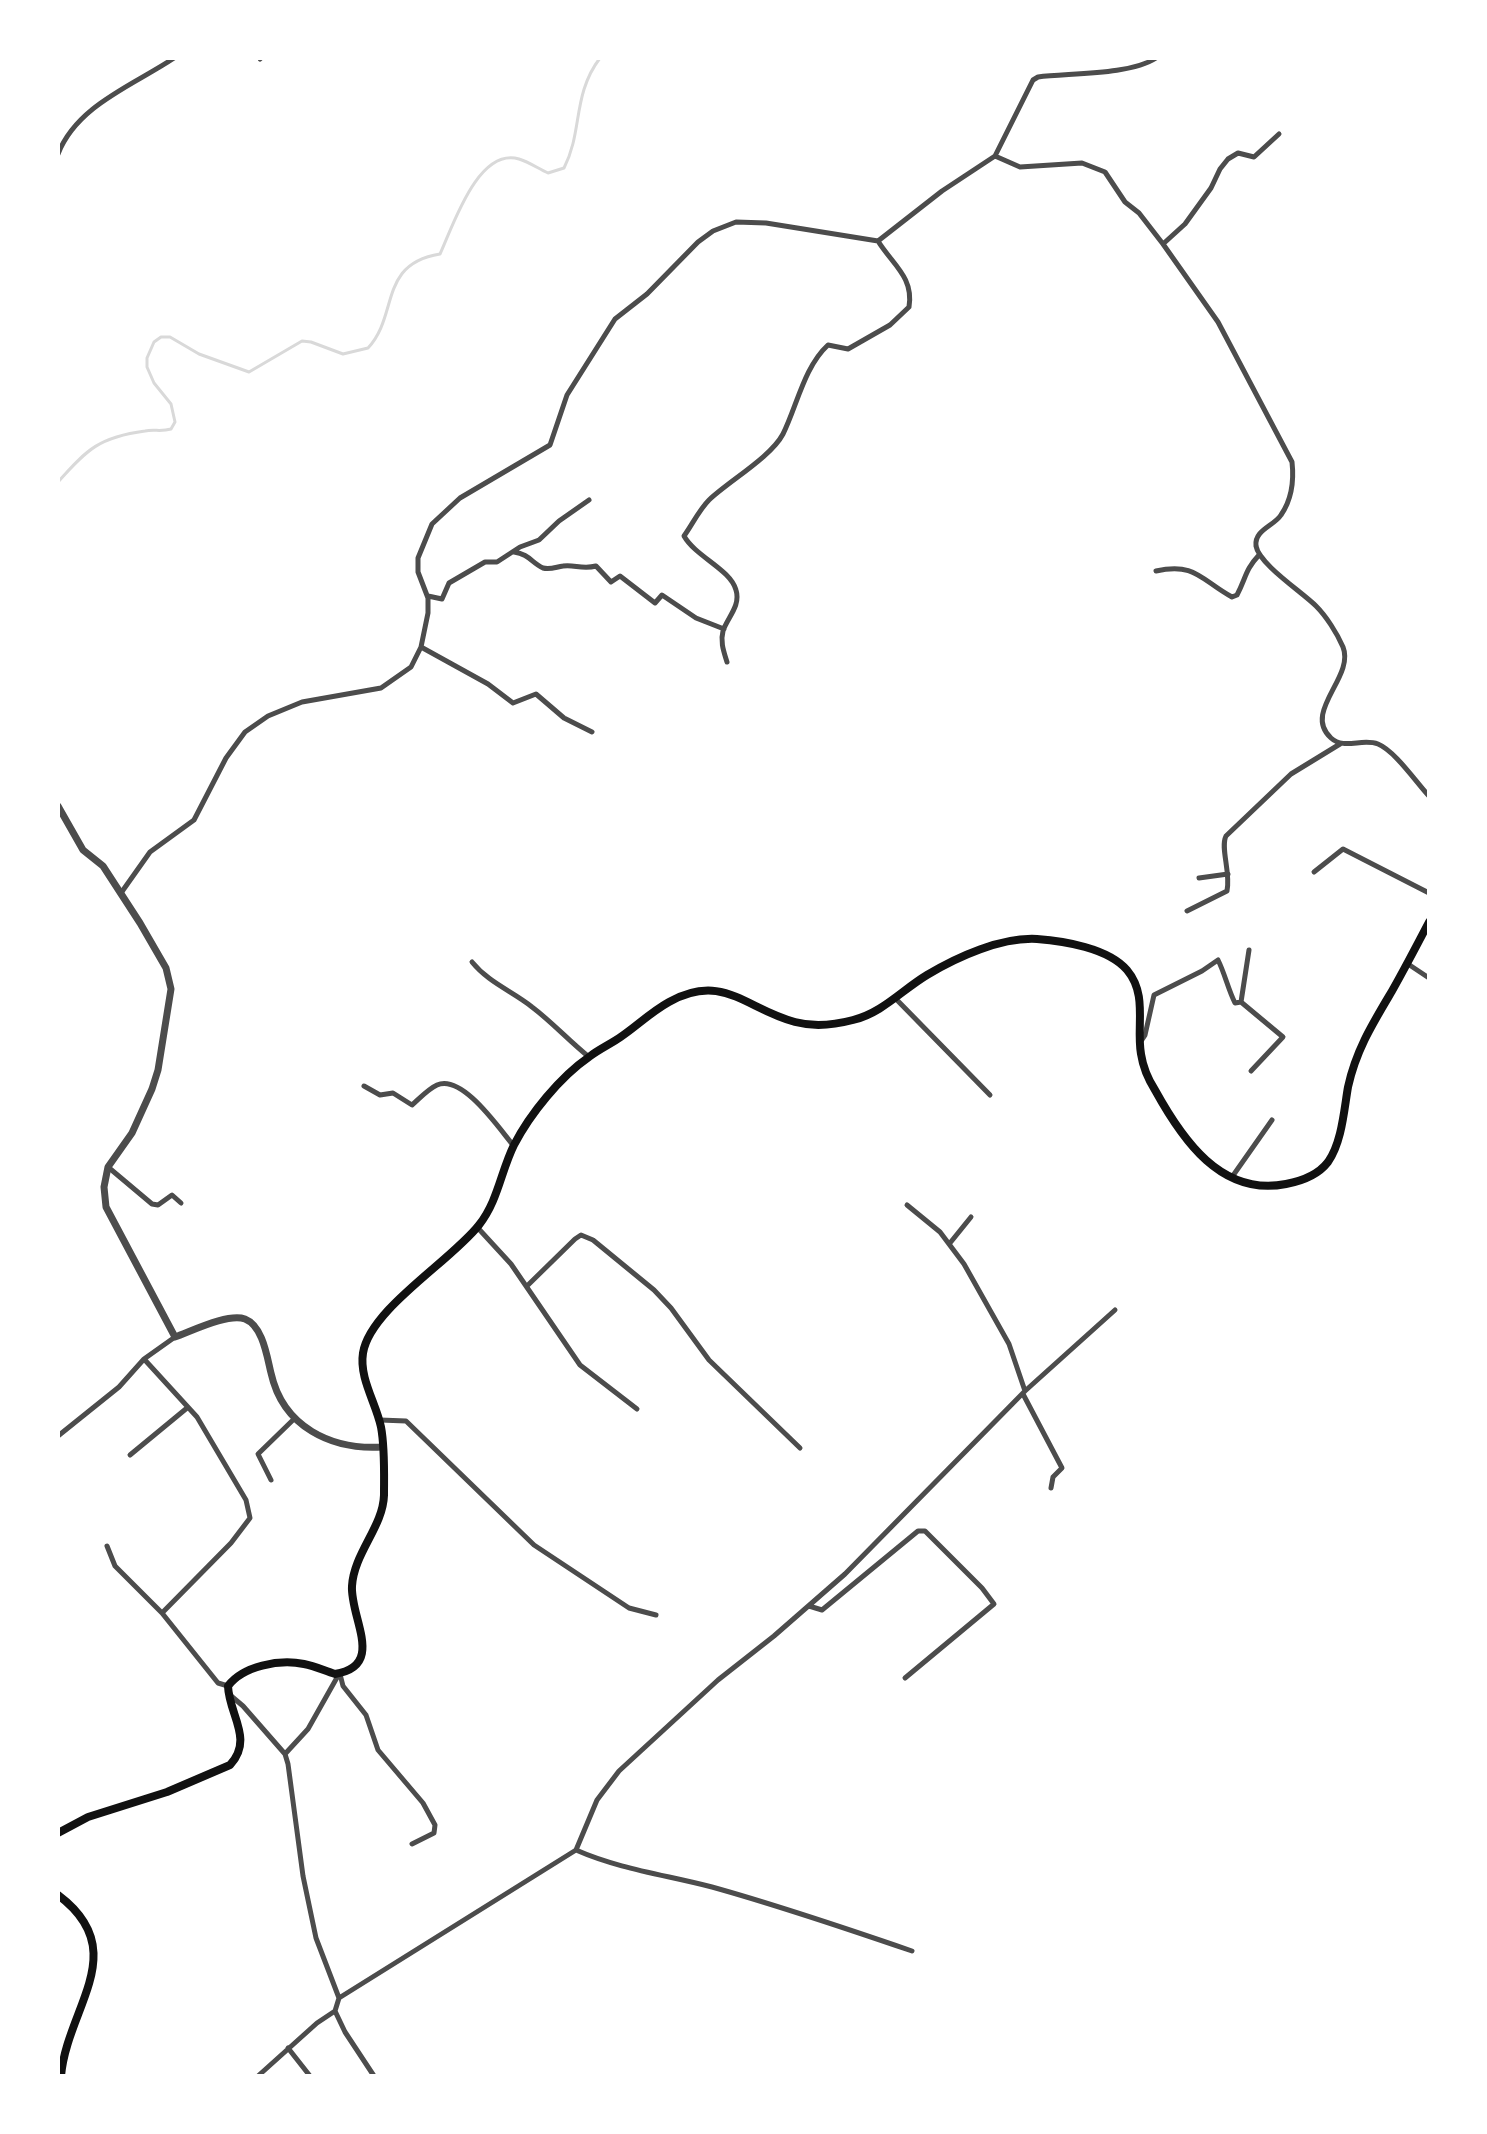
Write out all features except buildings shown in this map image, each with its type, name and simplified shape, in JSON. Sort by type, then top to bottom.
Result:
[{"type":"main road","points":[[58,1833],[88,1817],[167,1792],[230,1765],[242,1741],[229,1702],[228,1690],[235,1676],[246,1670],[287,1664],[306,1664],[339,1674],[356,1665],[364,1647],[354,1612],[352,1585],[357,1563],[384,1497],[379,1420],[362,1360],[365,1342],[393,1307],[477,1227],[494,1199],[514,1145],[567,1076],[647,1015],[692,991],[715,990],[731,993],[786,1019],[822,1025],[870,1014],[926,975],[976,952],[1033,939],[1056,942],[1109,957],[1127,970],[1138,990],[1142,1060],[1149,1079],[1180,1132],[1207,1162],[1232,1178],[1265,1187],[1313,1175],[1328,1161],[1340,1129],[1358,1050],[1429,922]]},
{"type":"main road","points":[[58,1895],[80,1914],[90,1929],[94,1949],[86,1993],[67,2046],[61,2076]]},
{"type":"street","points":[[58,154],[62,143],[94,106],[174,58]]},
{"type":"street","points":[[878,241],[942,191],[995,156],[1033,80],[1038,77],[1122,70],[1145,65],[1156,58]]},
{"type":"street","points":[[1163,244],[1185,224],[1228,159],[1238,153],[1254,157],[1279,134]]},
{"type":"street","points":[[995,156],[1020,167],[1067,163],[1093,166],[1105,172],[1125,202],[1139,213],[1163,244],[1218,322],[1292,462],[1294,477],[1288,502],[1281,516],[1256,539],[1259,555],[1319,609],[1344,648],[1343,666],[1321,716],[1331,738],[1341,743]]},
{"type":"street","points":[[120,893],[150,852],[194,820],[226,758],[245,732],[268,716],[302,702],[367,691],[393,682],[411,667],[421,647],[428,613],[427,596],[418,572],[418,558],[432,524],[460,498],[550,445],[567,395],[615,319],[647,294],[698,242],[713,231],[736,222],[766,223],[878,241],[910,286],[909,307],[890,325],[848,349],[828,345],[822,351],[779,440],[707,502],[684,536],[690,547],[731,580],[736,590],[733,613],[724,629],[722,649],[727,662]]},
{"type":"street","points":[[427,596],[442,599],[449,583],[485,562],[497,562],[539,540],[589,500]]},
{"type":"street","points":[[514,552],[525,554],[541,567],[553,569],[565,565],[584,569],[596,566],[611,582],[620,576],[655,603],[662,595],[696,618],[724,629]]},
{"type":"street","points":[[1156,571],[1190,569],[1232,597],[1237,595],[1244,574],[1259,555]]},
{"type":"street","points":[[421,647],[488,684],[513,703],[536,694],[564,718],[592,732]]},
{"type":"street","points":[[1187,911],[1227,891],[1227,859],[1222,848],[1226,836],[1291,774],[1341,743],[1368,741],[1381,745],[1429,796]]},
{"type":"street","points":[[58,806],[83,850],[103,866],[120,893],[166,968],[171,989],[152,1089],[132,1133],[108,1167],[104,1187],[106,1207],[175,1337]]},
{"type":"street","points":[[1314,872],[1343,849],[1429,893]]},
{"type":"street","points":[[1199,878],[1228,874]]},
{"type":"street","points":[[1241,1002],[1249,950]]},
{"type":"street","points":[[1140,1042],[1145,1035],[1154,995],[1218,960],[1235,1003],[1241,1002],[1283,1037],[1251,1071]]},
{"type":"street","points":[[472,962],[491,982],[535,1009],[589,1057]]},
{"type":"street","points":[[1408,964],[1429,978]]},
{"type":"street","points":[[895,998],[990,1095]]},
{"type":"street","points":[[364,1086],[380,1095],[393,1093],[412,1105],[435,1086],[445,1083],[457,1086],[470,1096],[514,1145]]},
{"type":"street","points":[[1232,1178],[1272,1120]]},
{"type":"street","points":[[108,1167],[152,1204],[158,1205],[172,1195],[181,1203]]},
{"type":"street","points":[[907,1205],[950,1243],[1009,1344],[1024,1393],[1062,1468],[1053,1477],[1051,1488]]},
{"type":"street","points":[[950,1243],[971,1217]]},
{"type":"street","points":[[477,1227],[511,1264],[580,1365],[637,1409]]},
{"type":"street","points":[[527,1286],[575,1239],[581,1235],[588,1237],[654,1290],[709,1360],[800,1448]]},
{"type":"street","points":[[339,1998],[576,1850],[597,1800],[619,1771],[718,1680],[809,1606],[856,1563],[1024,1393],[1115,1310]]},
{"type":"street","points":[[58,1436],[119,1387],[144,1359],[175,1337],[220,1320],[244,1319],[254,1326],[269,1362],[274,1385],[294,1419],[308,1430],[338,1443],[353,1447],[382,1447]]},
{"type":"street","points":[[144,1359],[197,1417],[246,1500],[250,1518],[231,1543],[162,1613]]},
{"type":"street","points":[[130,1455],[187,1408]]},
{"type":"street","points":[[271,1480],[258,1454],[294,1419]]},
{"type":"street","points":[[379,1420],[406,1421],[534,1545],[629,1608],[656,1615]]},
{"type":"street","points":[[809,1606],[822,1610],[918,1531],[925,1531],[994,1604],[905,1678]]},
{"type":"street","points":[[107,1546],[115,1566],[162,1613],[218,1683],[228,1690],[285,1754],[288,1764],[303,1876],[316,1938],[339,1998],[335,2011],[258,2076]]},
{"type":"street","points":[[285,1754],[308,1729],[339,1674]]},
{"type":"street","points":[[339,1674],[343,1686],[366,1715],[378,1750],[423,1803],[435,1825],[434,1833],[412,1844]]},
{"type":"street","points":[[576,1850],[639,1871],[682,1879],[797,1910],[912,1951]]},
{"type":"street","points":[[335,2011],[374,2076]]},
{"type":"street","points":[[288,2048],[310,2076]]},
{"type":"waterway","points":[[58,482],[86,453],[105,441],[148,430],[171,429],[175,422],[171,404],[154,383],[147,367],[147,358],[154,342],[161,337],[170,337],[199,354],[249,372],[302,341],[343,354],[368,348],[384,321],[398,279],[407,268],[420,260],[440,254],[460,208],[479,176],[504,158],[519,159],[548,173],[564,168],[574,140],[585,86],[600,58]]}]
